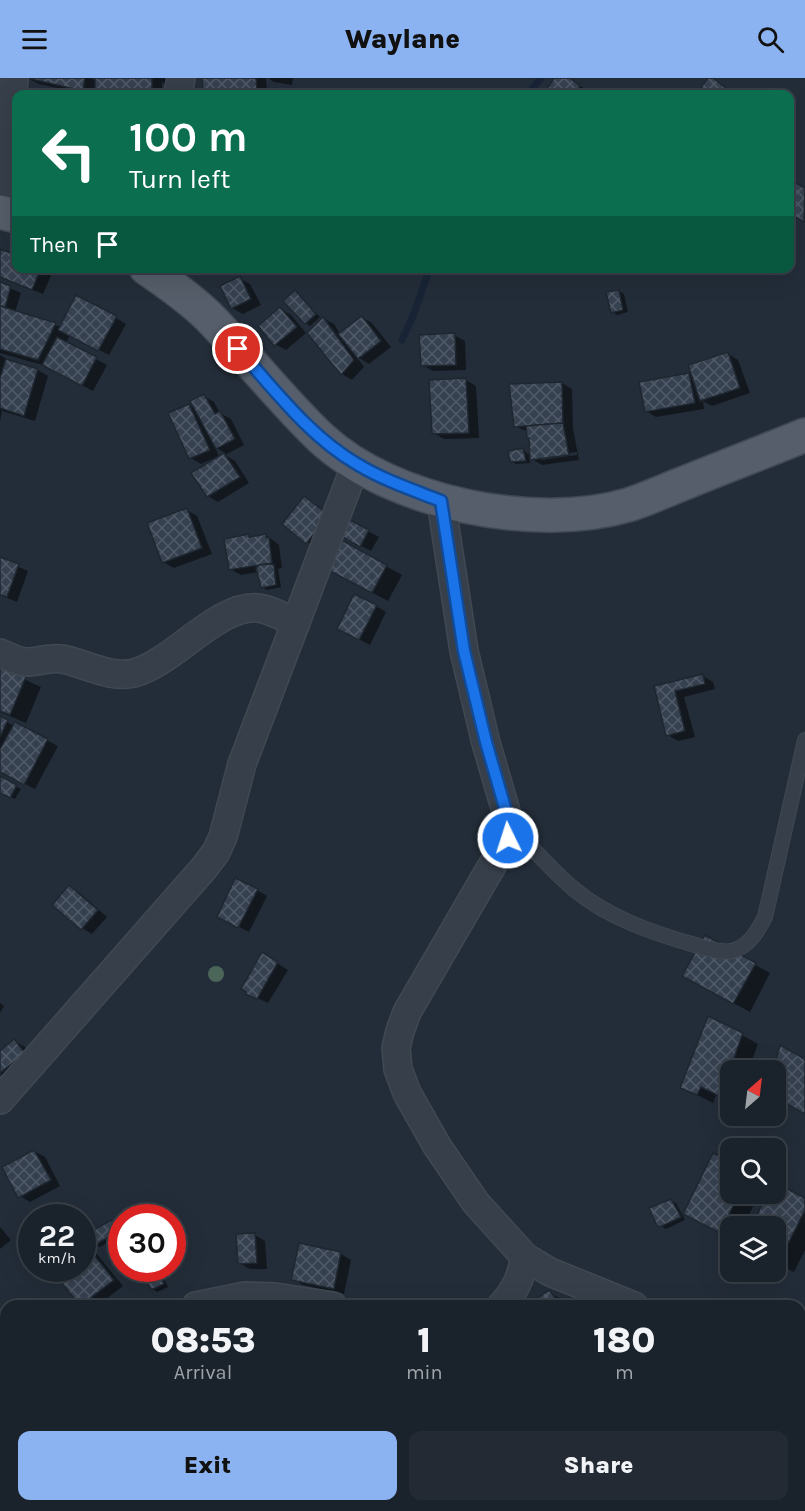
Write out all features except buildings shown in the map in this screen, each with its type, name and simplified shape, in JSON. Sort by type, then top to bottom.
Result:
[{"type":"main road","points":[[153,273],[174,287],[209,317],[323,440],[356,464],[396,484],[441,501],[535,516],[582,514],[629,505],[805,435]]},
{"type":"street","points":[[8,214],[12,123]]},
{"type":"street","points":[[0,1100],[216,852],[223,837],[242,764],[356,464]]},
{"type":"street","points":[[441,501],[464,651],[486,742],[510,825],[508,838],[407,1012],[396,1048],[398,1069],[407,1093],[437,1146],[476,1203],[525,1257],[550,1272],[619,1300]]},
{"type":"street","points":[[0,653],[24,662],[48,658],[62,659],[116,673],[131,674],[146,669],[213,624],[244,608],[260,608],[296,623]]},
{"type":"street","points":[[507,1300],[521,1279],[525,1257]]},
{"type":"street","points":[[225,1300],[245,1296],[294,1300]]},
{"type":"lane","points":[[510,825],[574,890],[594,904],[659,935],[714,950],[730,951],[746,945],[757,933],[765,916],[805,740]]},
{"type":"waterway","points":[[531,90],[541,78]]},
{"type":"waterway","points":[[402,340],[428,273]]},
{"type":"route","points":[[238,349],[323,440],[356,464],[396,484],[441,501],[464,651],[486,742],[510,825],[508,838]]}]
